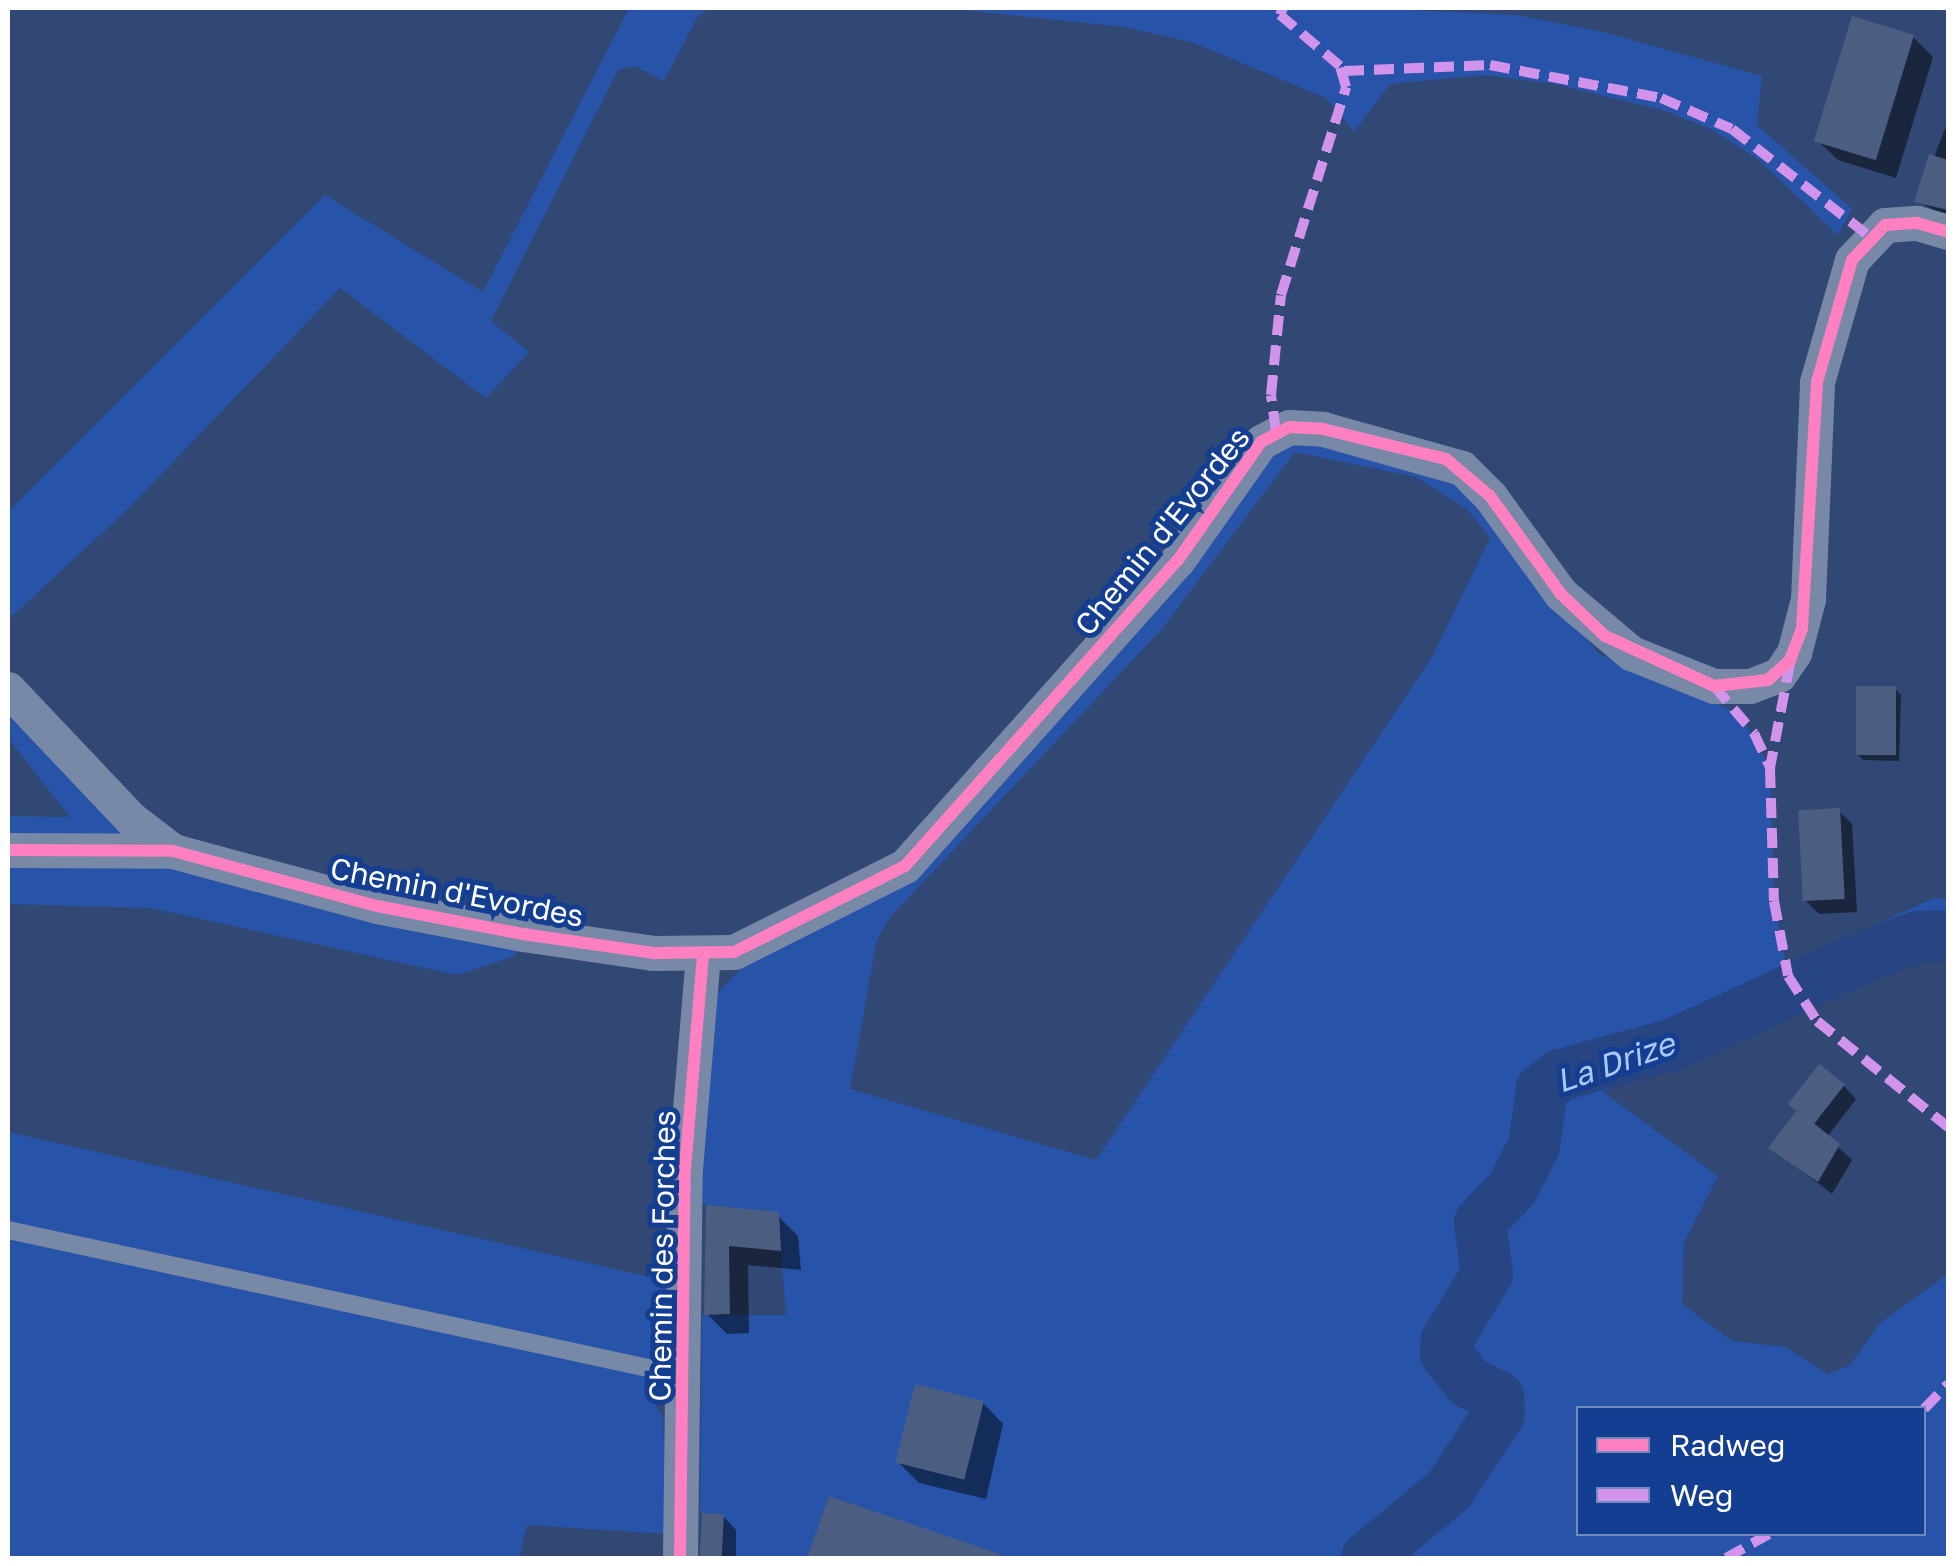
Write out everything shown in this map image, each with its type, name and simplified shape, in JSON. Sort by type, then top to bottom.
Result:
[{"type":"street","name":"Chemin d'Evordes","points":[[8,850],[173,851],[377,906],[523,934],[704,956],[734,952],[787,930],[905,866],[1178,560],[1261,442],[1289,427],[1323,429],[1462,468],[1490,496],[1562,594],[1632,653],[1714,686],[1750,686],[1778,674],[1794,653],[1808,599],[1817,382],[1852,260],[1885,225],[1917,223],[1948,232]]},
{"type":"street","name":"Chemin d'Evordes","points":[[8,689],[132,819],[173,851]]},
{"type":"street","name":"Chemin des Forches","points":[[680,1558],[685,1376],[684,1169],[704,956]]},
{"type":"lane","points":[[8,1230],[685,1376]]},
{"type":"shaded area","points":[[629,8],[710,8],[698,16],[664,81],[635,66],[618,70],[491,321],[529,352],[486,398],[340,288],[127,510],[8,620],[8,512],[325,195],[483,292]]},
{"type":"shaded area","points":[[729,8],[1367,8],[1516,15],[1603,32],[1762,76],[1757,125],[1852,209],[1838,235],[1759,160],[1713,130],[1666,111],[1555,84],[1484,75],[1390,84],[1354,132],[1326,98],[1194,43],[1125,27],[962,10]]},
{"type":"shaded area","points":[[1290,438],[1455,474],[1599,654],[1740,714],[1770,768],[1774,901],[1786,966],[1934,898],[1948,899],[1948,947],[1903,952],[1812,988],[1603,1092],[1718,1176],[1684,1243],[1682,1304],[1732,1341],[1785,1347],[1828,1374],[1850,1365],[1880,1323],[1948,1274],[1948,1558],[956,1558],[961,1542],[829,1496],[807,1558],[723,1558],[724,1514],[700,1513],[702,1315],[786,1315],[778,1213],[700,1204],[700,1133],[715,995],[741,969],[905,883],[1262,457]],"holes":[[[1295,452],[1416,477],[1467,509],[1490,538],[1432,657],[1096,1160],[850,1089],[877,939],[891,916],[1161,630]],[[1469,1466],[1441,1512],[1389,1552],[1379,1536]]]},
{"type":"shaded area","points":[[8,703],[136,842],[8,841],[8,816],[70,817],[8,738]]},
{"type":"shaded area","points":[[122,857],[517,947],[515,956],[457,975],[151,908],[8,904],[8,858]]},
{"type":"shaded area","points":[[8,1132],[668,1281],[667,1324],[652,1346],[645,1386],[663,1417],[666,1534],[527,1525],[519,1558],[8,1558]]},
{"type":"building","points":[[1852,16],[1914,35],[1876,160],[1814,141]]},
{"type":"building","points":[[1929,154],[1948,160],[1948,210],[1914,202]]},
{"type":"building","points":[[1856,686],[1896,686],[1896,755],[1856,755]]},
{"type":"building","points":[[1840,808],[1845,899],[1803,901],[1798,810]]},
{"type":"building","points":[[1819,1064],[1845,1084],[1814,1125],[1788,1104]]},
{"type":"building","points":[[1797,1110],[1840,1144],[1818,1182],[1768,1148]]},
{"type":"building","points":[[706,1205],[779,1212],[781,1251],[729,1246],[730,1314],[704,1315]]},
{"type":"building","points":[[915,1384],[984,1401],[964,1480],[895,1463]]},
{"type":"building","points":[[829,1496],[1000,1554],[1000,1558],[807,1558]]},
{"type":"building","points":[[702,1513],[724,1514],[722,1558],[700,1558]]},
{"type":"waterway","name":"La Drize","points":[[1367,1558],[1449,1490],[1499,1414],[1498,1397],[1469,1383],[1446,1354],[1447,1340],[1487,1274],[1480,1222],[1512,1189],[1534,1146],[1542,1089],[1560,1075],[1674,1044],[1856,960],[1918,937],[1948,936]]},
{"type":"marked path","points":[[1276,431],[1271,395],[1281,295],[1346,87],[1340,66],[1280,15],[1283,8]]},
{"type":"marked path","points":[[1344,71],[1490,65],[1661,98],[1732,129],[1869,236]]},
{"type":"marked path","points":[[1790,663],[1770,768],[1774,901],[1788,976],[1817,1021],[1948,1127]]},
{"type":"marked path","points":[[1714,686],[1754,733],[1770,768]]},
{"type":"marked path","points":[[1926,1407],[1948,1384]]},
{"type":"marked path","points":[[1726,1558],[1765,1536]]},
{"type":"cycle path","points":[[8,850],[173,851],[377,906],[523,934],[653,953],[734,952],[905,866],[1178,560],[1261,442],[1289,427],[1323,429],[1446,459],[1490,496],[1561,594],[1605,636],[1714,686],[1768,680],[1790,660],[1802,628],[1817,382],[1852,260],[1885,225],[1917,223],[1948,232]]},
{"type":"cycle path","points":[[680,1558],[685,1169],[703,956]]}]
